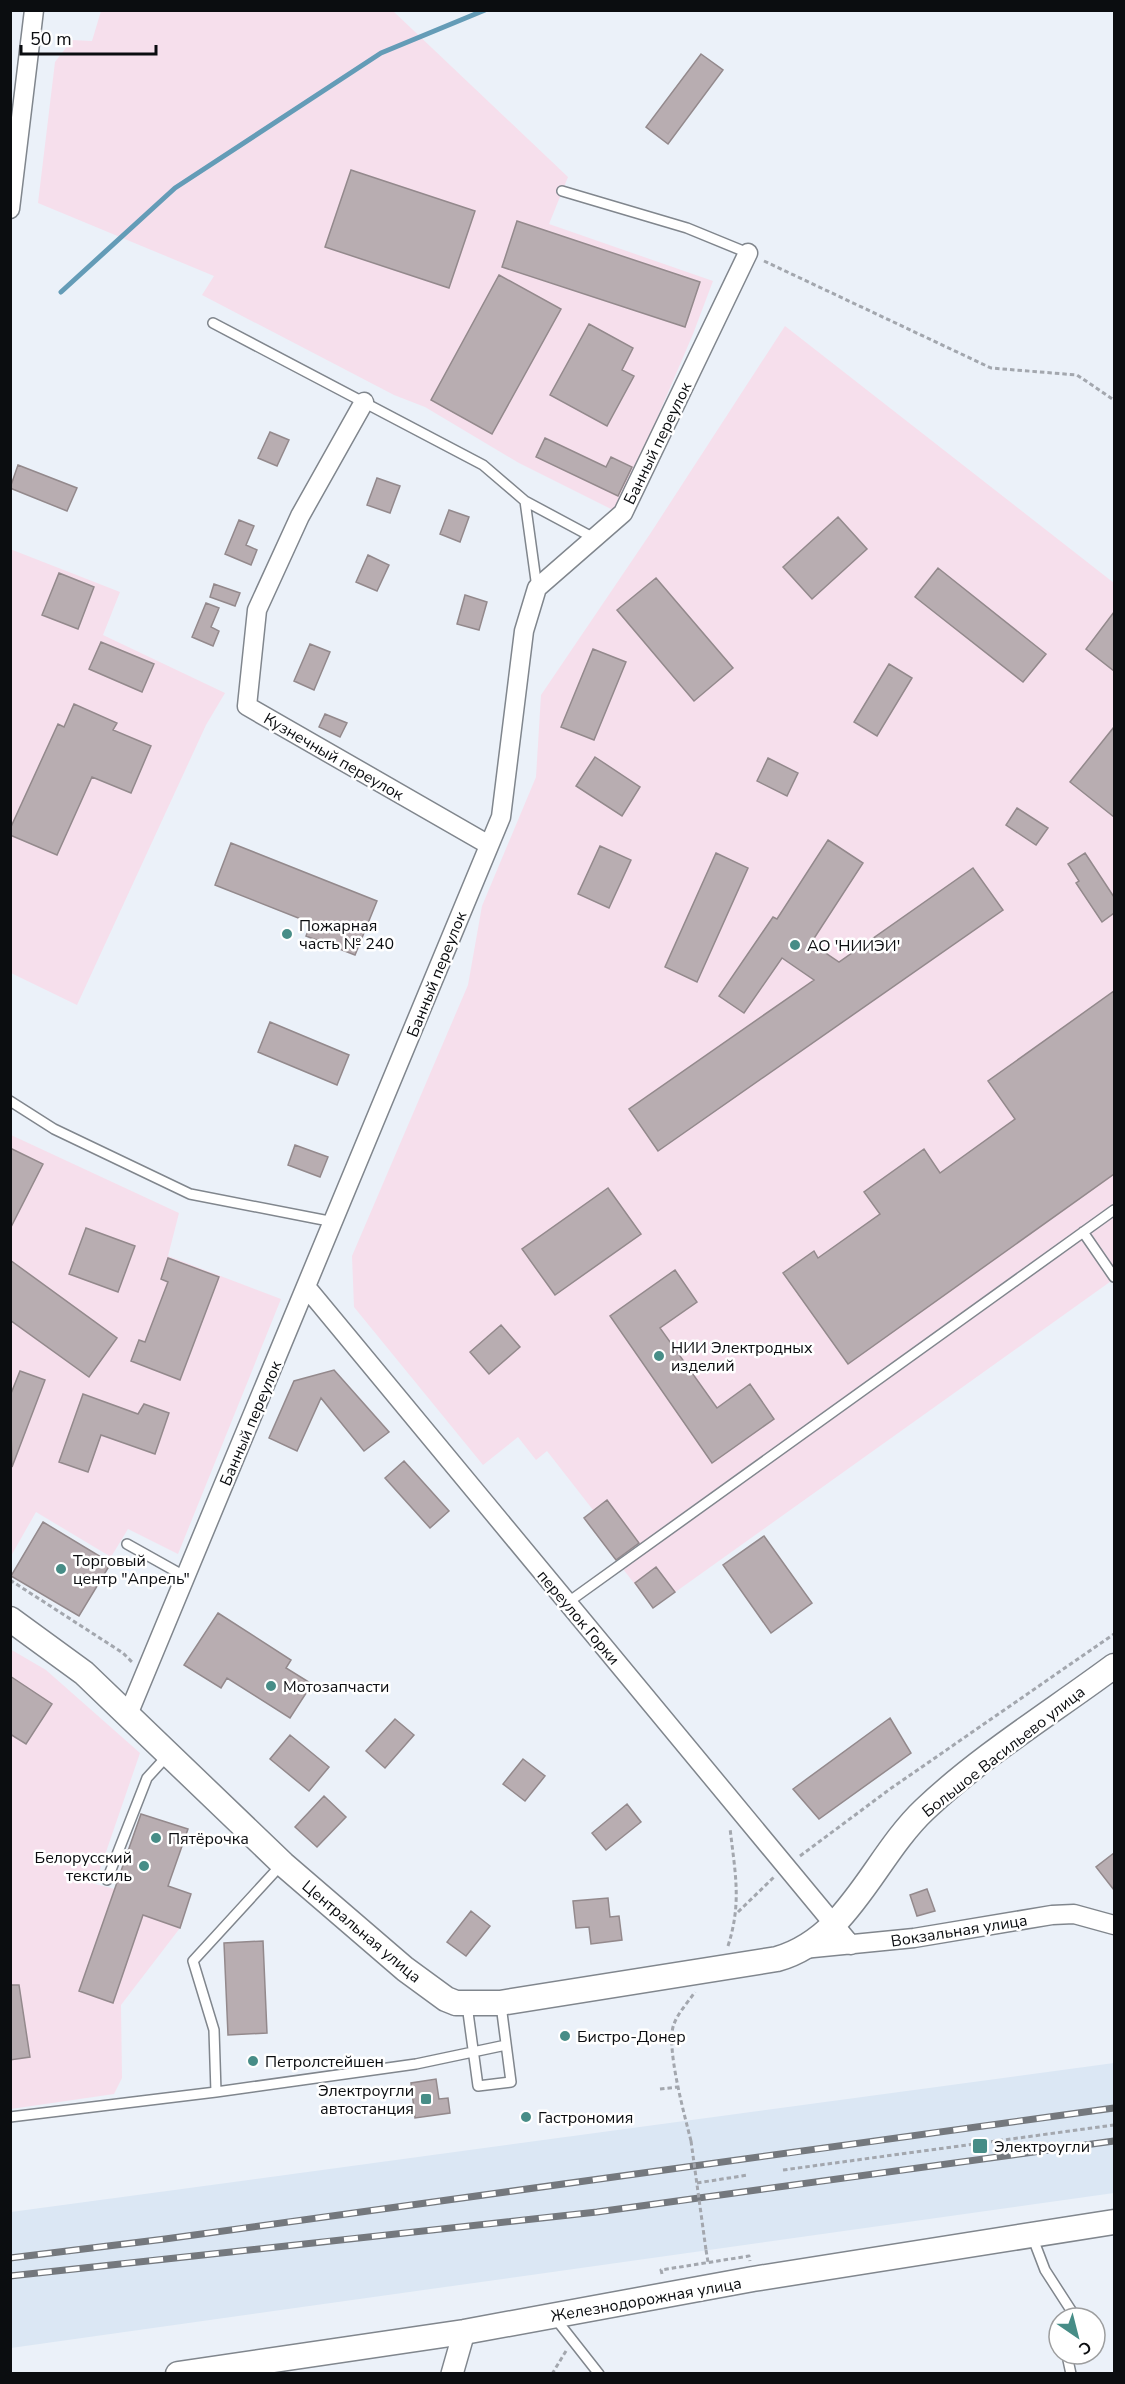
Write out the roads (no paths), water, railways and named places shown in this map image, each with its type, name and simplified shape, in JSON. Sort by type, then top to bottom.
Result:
[{"type":"main road","name":"Центральная улица","points":[[10,1619],[84,1673],[283,1864],[405,1969],[446,1999],[467,2005],[500,2003],[777,1959],[803,1949]]},
{"type":"main road","name":"Большое Васильево улица","points":[[803,1949],[834,1924],[905,1831],[925,1809],[990,1757],[1114,1666]]},
{"type":"main road","name":"Железнодорожная улица","points":[[178,2373],[464,2332],[753,2279],[1114,2222]]},
{"type":"street","points":[[10,209],[33,10]]},
{"type":"street","name":"Банный переулок","points":[[128,1717],[501,817],[524,632],[537,588],[623,513],[748,253]]},
{"type":"street","name":"Кузнечный переулок","points":[[364,402],[300,516],[257,610],[247,706],[489,845]]},
{"type":"street","name":"переулок Горки","points":[[306,1288],[851,1946]]},
{"type":"street","name":"Вокзальная улица","points":[[803,1949],[851,1946],[1052,1915],[1074,1914],[1114,1925]]},
{"type":"street","points":[[452,2373],[464,2332]]},
{"type":"lane","points":[[562,191],[687,228],[748,253]]},
{"type":"lane","points":[[213,323],[483,465],[525,501],[594,538]]},
{"type":"lane","points":[[525,501],[537,588]]},
{"type":"lane","points":[[10,1101],[54,1129],[190,1194],[334,1222]]},
{"type":"lane","points":[[567,1603],[1114,1210]]},
{"type":"lane","points":[[1083,1232],[1114,1277]]},
{"type":"lane","points":[[127,1544],[186,1577]]},
{"type":"lane","points":[[107,1880],[147,1779],[168,1755]]},
{"type":"lane","points":[[216,2092],[214,2030],[193,1961],[283,1864]]},
{"type":"lane","points":[[467,2005],[478,2086],[511,2082],[500,2003]]},
{"type":"lane","points":[[10,2117],[216,2092],[416,2064],[473,2050],[506,2045]]},
{"type":"lane","points":[[1031,2234],[1046,2270],[1068,2306]]},
{"type":"lane","points":[[553,2316],[599,2373]]},
{"type":"waterway","points":[[61,292],[175,188],[381,53],[485,10]]},
{"type":"railway","points":[[10,2258],[165,2239],[1114,2108]]},
{"type":"railway","points":[[10,2276],[597,2212],[1114,2141]]},
{"type":"place","name":"Пожарная часть № 240","points":[[287,934]]},
{"type":"place","name":"АО 'НИИЭИ'","points":[[795,945]]},
{"type":"place","name":"НИИ Электродных изделий","points":[[659,1356]]},
{"type":"place","name":"Торговый центр \"Апрель\"","points":[[61,1569]]},
{"type":"place","name":"Мотозапчасти","points":[[271,1686]]},
{"type":"place","name":"Пятёрочка","points":[[156,1838]]},
{"type":"place","name":"Белорусский текстиль","points":[[144,1866]]},
{"type":"place","name":"Бистро-Донер","points":[[565,2036]]},
{"type":"place","name":"Петролстейшен","points":[[253,2061]]},
{"type":"place","name":"Электроугли автостанция","points":[[426,2099]]},
{"type":"place","name":"Гастрономия","points":[[526,2117]]},
{"type":"place","name":"Электроугли","points":[[980,2146]]}]
